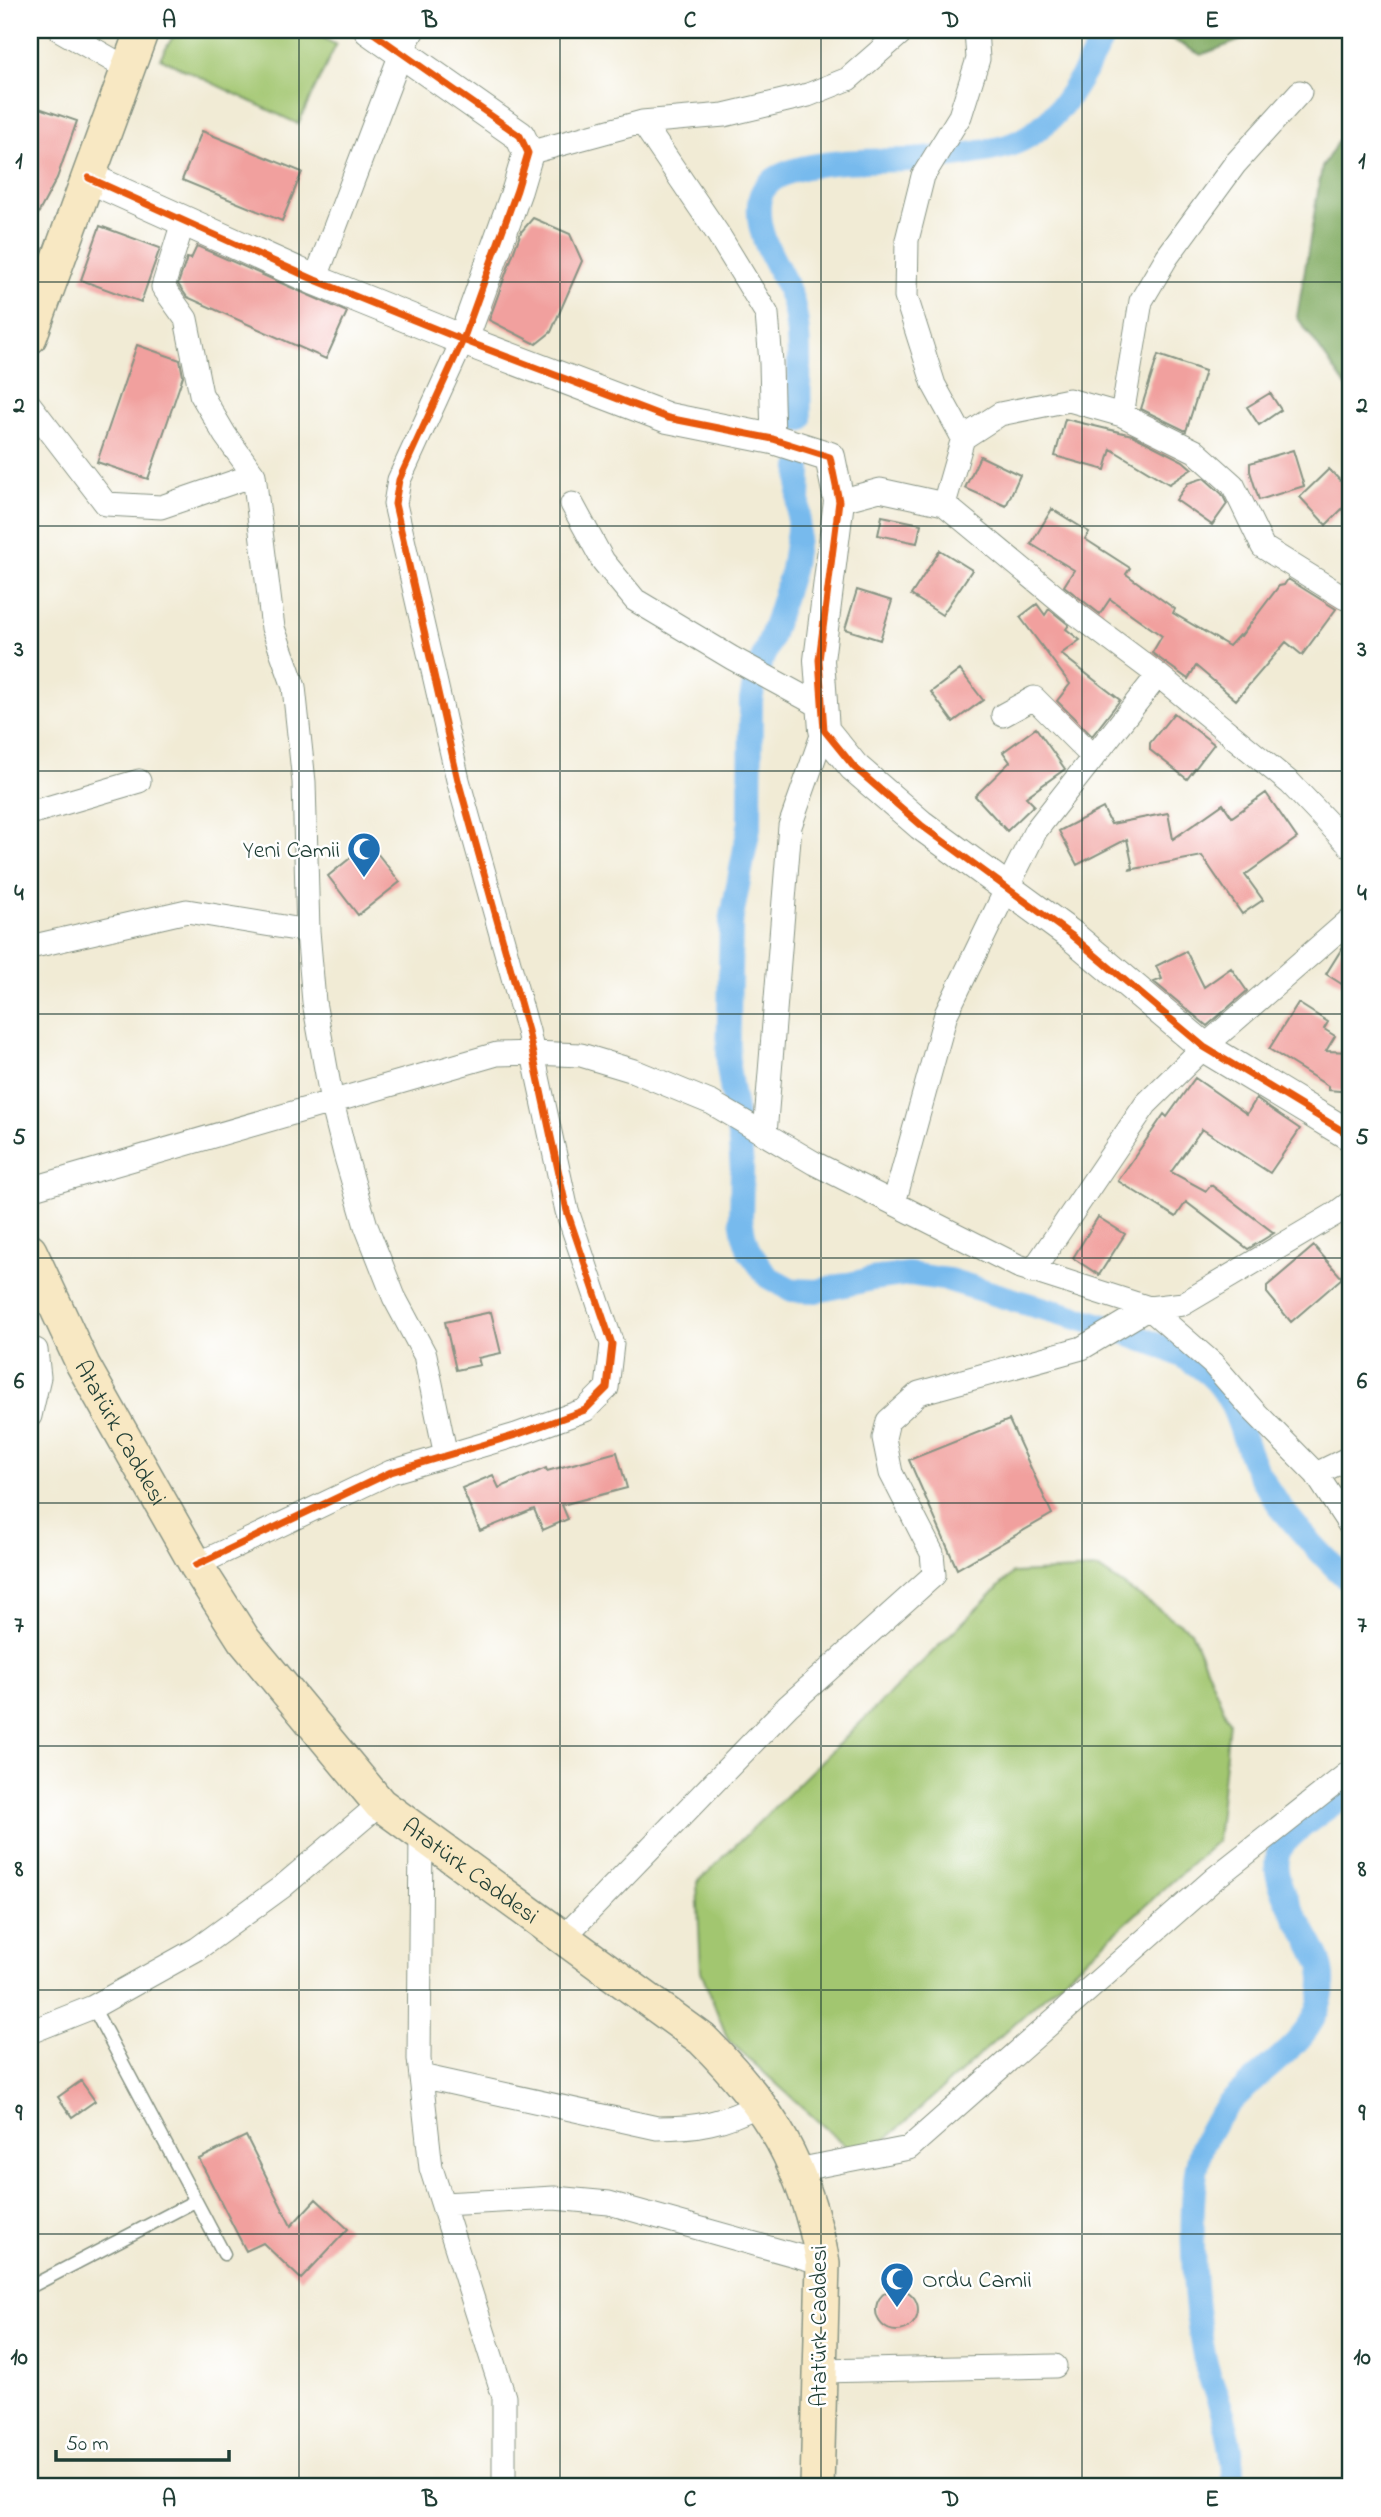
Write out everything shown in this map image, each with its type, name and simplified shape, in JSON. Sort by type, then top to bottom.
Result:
[{"type":"main road","points":[[30,337],[142,30]]},
{"type":"main road","name":"Atatürk Caddesi","points":[[30,1251],[83,1365],[196,1565],[244,1640],[380,1804],[702,2039],[731,2068],[760,2104],[781,2137],[797,2170],[817,2230],[823,2263],[817,2487]]},
{"type":"street","points":[[60,30],[128,69]]},
{"type":"street","points":[[196,1565],[391,1472],[516,1435],[585,1410],[607,1388],[612,1344],[567,1211],[533,1053],[458,780],[395,504],[398,480],[463,340],[528,153],[520,136],[407,40],[369,30]]},
{"type":"street","points":[[528,153],[642,122],[723,115],[808,95],[848,79],[904,30]]},
{"type":"street","points":[[962,438],[934,385],[906,297],[907,240],[923,176],[960,116],[978,59],[976,30]]},
{"type":"street","points":[[315,279],[407,40]]},
{"type":"street","points":[[1122,415],[1141,301],[1167,257],[1235,164],[1300,92]]},
{"type":"street","points":[[642,122],[718,234],[766,313],[771,363],[773,439]]},
{"type":"street","points":[[89,178],[315,279],[463,340],[668,418],[773,439],[830,457],[839,502],[819,660],[823,719],[790,826],[757,1129]]},
{"type":"street","points":[[183,222],[163,287],[186,319],[201,394],[225,435],[254,475],[273,628],[294,687],[304,782],[308,931],[314,1002],[332,1102],[366,1226],[394,1297],[425,1355],[446,1456]]},
{"type":"street","points":[[944,504],[962,438],[1000,414],[1069,400],[1122,415],[1195,451],[1233,485],[1263,547],[1345,598]]},
{"type":"street","points":[[30,405],[106,503],[161,507],[254,475]]},
{"type":"street","points":[[839,502],[880,490],[944,504],[1074,612],[1158,675],[1290,783],[1351,847]]},
{"type":"street","points":[[572,504],[603,561],[635,600],[777,683],[823,719],[854,767],[921,825],[1071,935],[1204,1047],[1351,1136]]},
{"type":"street","points":[[894,1203],[946,1014],[1036,830],[1158,675]]},
{"type":"street","points":[[1003,715],[1034,698],[1093,757]]},
{"type":"street","points":[[30,813],[139,781]]},
{"type":"street","points":[[30,947],[187,911],[308,931]]},
{"type":"street","points":[[1032,1272],[1146,1104],[1204,1047],[1351,919]]},
{"type":"street","points":[[30,1189],[497,1054],[533,1053],[581,1055],[634,1071],[712,1103],[814,1163],[1032,1272],[1149,1308],[1183,1304],[1351,1202]]},
{"type":"street","points":[[564,1937],[788,1706],[934,1575],[932,1553],[891,1473],[884,1438],[888,1421],[919,1392],[1082,1348],[1149,1308]]},
{"type":"street","points":[[1149,1308],[1213,1364],[1253,1410],[1316,1474],[1351,1527]]},
{"type":"street","points":[[30,1416],[39,1377],[33,1352],[67,1332]]},
{"type":"street","points":[[1316,1474],[1351,1457]]},
{"type":"street","points":[[797,2170],[909,2148],[1215,1878],[1351,1771]]},
{"type":"street","points":[[30,2032],[93,2007],[197,1949],[282,1888],[380,1804]]},
{"type":"street","points":[[421,1833],[419,2059],[431,2168],[504,2397],[504,2487]]},
{"type":"street","points":[[421,2076],[657,2128],[689,2128],[717,2123],[760,2104]]},
{"type":"street","points":[[443,2204],[554,2198],[609,2203],[823,2263]]},
{"type":"street","points":[[820,2371],[1055,2366]]},
{"type":"lane","points":[[93,2007],[224,2254]]},
{"type":"lane","points":[[30,2287],[195,2201]]},
{"type":"green space","points":[[177,30],[309,30],[336,45],[298,124],[160,58]]},
{"type":"green space","points":[[1155,30],[1268,30],[1201,55]]},
{"type":"green space","points":[[1351,120],[1351,393],[1297,317],[1322,167]]},
{"type":"green space","points":[[1099,1569],[1191,1631],[1229,1722],[1217,1841],[862,2161],[728,2040],[701,1971],[697,1883],[1013,1573]]},
{"type":"building","points":[[30,105],[77,121],[57,178],[30,229]]},
{"type":"building","points":[[202,131],[302,172],[282,221],[182,180]]},
{"type":"building","points":[[533,218],[570,234],[582,261],[551,332],[536,344],[489,320],[521,232]]},
{"type":"building","points":[[100,226],[160,248],[141,302],[81,280]]},
{"type":"building","points":[[197,246],[347,312],[326,359],[187,297],[178,284],[187,258],[191,259]]},
{"type":"building","points":[[137,345],[180,360],[183,376],[148,479],[97,462]]},
{"type":"building","points":[[1158,355],[1205,371],[1186,431],[1141,409]]},
{"type":"building","points":[[1270,393],[1281,410],[1259,425],[1247,407]]},
{"type":"building","points":[[1065,419],[1132,435],[1183,461],[1192,469],[1169,484],[1111,449],[1105,470],[1055,456]]},
{"type":"building","points":[[1293,450],[1304,486],[1259,500],[1250,463]]},
{"type":"building","points":[[980,456],[1020,475],[1006,506],[965,488]]},
{"type":"building","points":[[1329,469],[1351,492],[1351,500],[1326,525],[1300,497]]},
{"type":"building","points":[[1204,478],[1222,494],[1227,504],[1212,525],[1176,500],[1188,483]]},
{"type":"building","points":[[1052,509],[1089,532],[1085,539],[1130,568],[1126,574],[1175,609],[1173,613],[1229,646],[1241,636],[1279,586],[1284,585],[1288,579],[1336,609],[1302,655],[1286,642],[1236,700],[1196,666],[1188,679],[1152,653],[1162,636],[1110,599],[1100,614],[1064,586],[1074,570],[1031,544]]},
{"type":"building","points":[[882,516],[921,524],[917,543],[878,535]]},
{"type":"building","points":[[940,550],[972,570],[942,615],[911,595]]},
{"type":"building","points":[[857,590],[892,601],[880,640],[845,629]]},
{"type":"building","points":[[1037,604],[1045,615],[1049,609],[1069,625],[1066,629],[1080,640],[1061,654],[1120,700],[1092,736],[1057,701],[1070,684],[1020,617]]},
{"type":"building","points":[[960,670],[983,700],[953,722],[931,692]]},
{"type":"building","points":[[1174,713],[1214,744],[1187,779],[1150,750],[1150,743]]},
{"type":"building","points":[[1036,728],[1065,769],[1026,797],[1034,805],[1007,831],[975,796],[1010,762],[1003,752]]},
{"type":"building","points":[[1266,793],[1297,838],[1245,875],[1263,900],[1242,914],[1202,856],[1129,870],[1133,868],[1127,839],[1077,865],[1059,831],[1103,808],[1111,824],[1168,813],[1173,839],[1223,804],[1232,817]]},
{"type":"building","name":"Yeni Camii","points":[[369,843],[400,882],[358,915],[328,876]]},
{"type":"building","points":[[1351,937],[1351,990],[1326,974]]},
{"type":"building","points":[[1186,951],[1204,987],[1231,968],[1247,991],[1207,1026],[1154,982],[1162,979],[1156,966]]},
{"type":"building","points":[[1298,1003],[1328,1022],[1324,1029],[1335,1036],[1326,1051],[1351,1052],[1351,1092],[1328,1090],[1328,1086],[1269,1049]]},
{"type":"building","points":[[1195,1078],[1247,1114],[1256,1099],[1300,1129],[1270,1173],[1202,1129],[1171,1172],[1206,1191],[1211,1185],[1274,1233],[1248,1249],[1186,1202],[1176,1217],[1118,1181],[1164,1114],[1167,1117]]},
{"type":"building","points":[[1098,1217],[1125,1234],[1099,1275],[1073,1258]]},
{"type":"building","points":[[1314,1246],[1342,1278],[1291,1322],[1267,1293],[1267,1286]]},
{"type":"building","points":[[491,1312],[501,1353],[478,1358],[480,1365],[456,1370],[445,1322]]},
{"type":"building","points":[[1009,1420],[1052,1514],[957,1569],[909,1460]]},
{"type":"building","points":[[617,1452],[627,1488],[562,1505],[568,1519],[543,1530],[534,1509],[480,1531],[462,1488],[493,1475],[499,1488],[546,1468],[547,1471]]},
{"type":"building","points":[[81,2081],[95,2101],[72,2117],[58,2097]]},
{"type":"building","points":[[246,2136],[291,2226],[316,2199],[348,2229],[301,2279],[263,2243],[246,2251],[199,2159]]},
{"type":"building","name":"Ordu Camii","points":[[897,2289],[912,2295],[918,2310],[912,2325],[897,2331],[882,2325],[876,2310],[882,2295]]},
{"type":"waterway","points":[[800,420],[796,316],[789,291],[762,232],[759,204],[765,188],[779,177],[822,164],[933,158],[979,152],[1015,143],[1032,134],[1059,110],[1107,30]]},
{"type":"waterway","points":[[800,468],[798,531],[792,570],[756,675],[751,700],[750,822],[731,922],[728,1067],[740,1143],[741,1218],[749,1251],[768,1277],[792,1290],[817,1291],[909,1274],[949,1280],[1105,1326],[1184,1357],[1220,1386],[1236,1414],[1254,1464],[1273,1496],[1311,1542],[1351,1583]]},
{"type":"waterway","points":[[1233,2487],[1228,2432],[1206,2364],[1198,2315],[1193,2255],[1197,2168],[1202,2147],[1213,2125],[1228,2105],[1283,2055],[1312,2021],[1322,1993],[1322,1970],[1318,1957],[1283,1892],[1276,1861],[1281,1848],[1295,1832],[1351,1791]]},
{"type":"cycle path","points":[[196,1565],[391,1472],[516,1435],[585,1410],[607,1388],[612,1344],[567,1211],[528,1031],[458,780],[395,504],[399,480],[463,340],[528,153],[520,136],[369,30]]},
{"type":"cycle path","points":[[89,178],[315,280],[668,418],[773,439],[830,457],[839,501],[819,660],[824,730],[854,767],[921,825],[1071,935],[1204,1047],[1351,1136]]},
{"type":"place","name":"Yeni Camii","points":[[364,879]]},
{"type":"place","name":"Ordu Camii","points":[[897,2309]]}]
